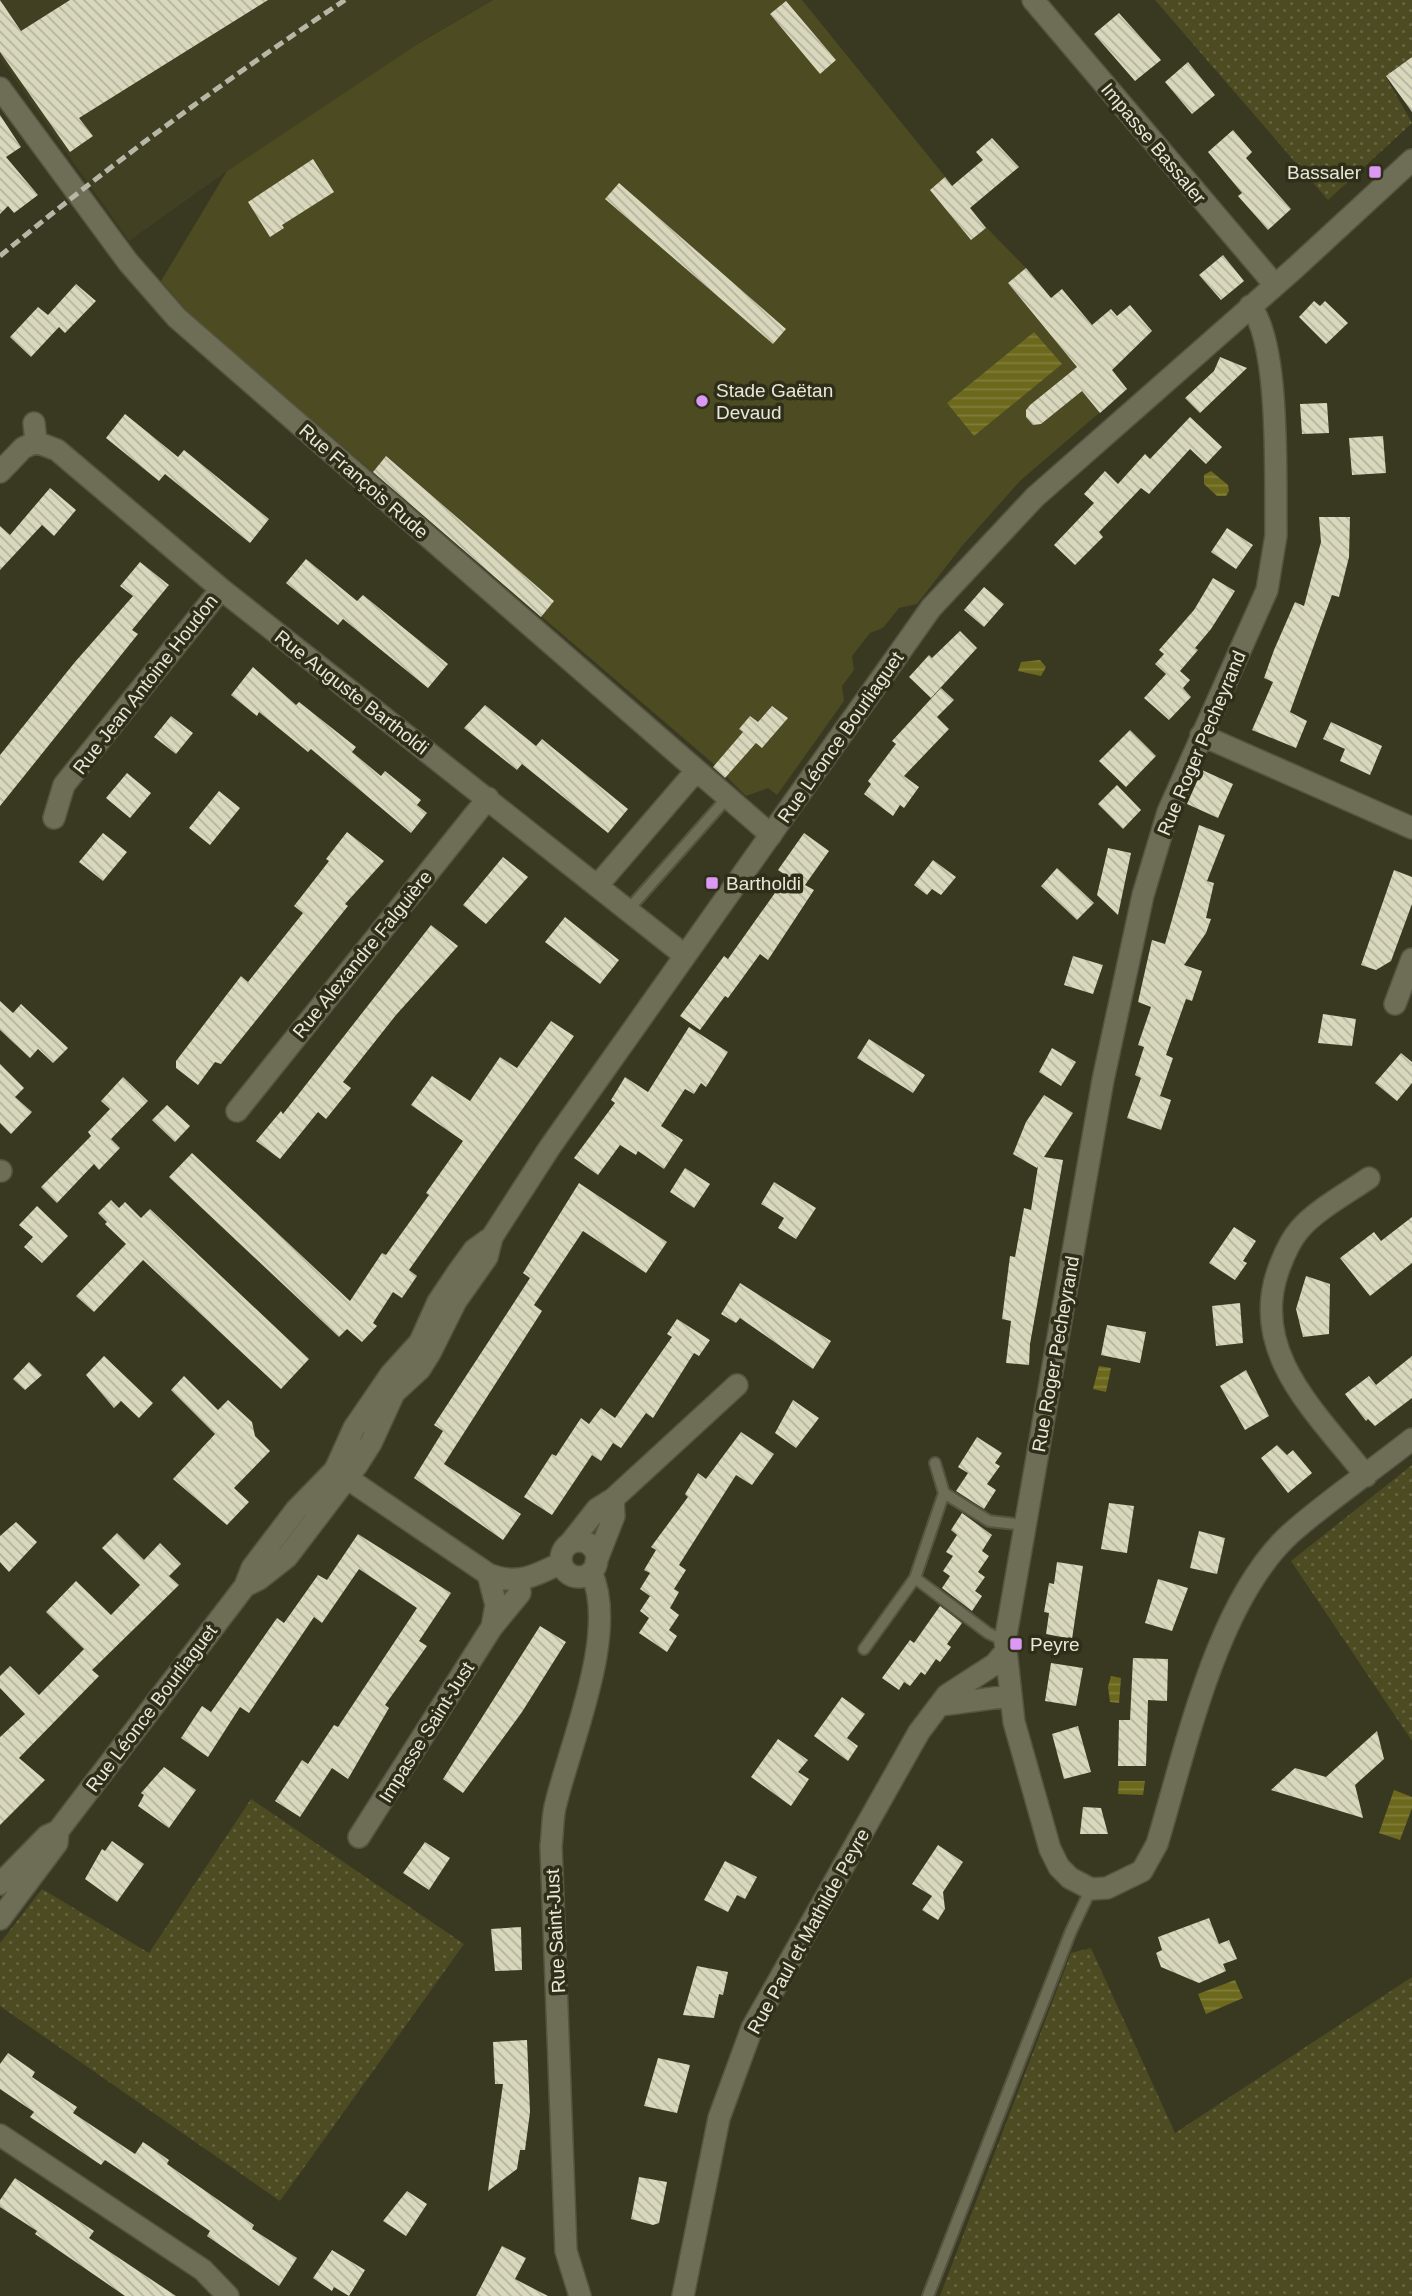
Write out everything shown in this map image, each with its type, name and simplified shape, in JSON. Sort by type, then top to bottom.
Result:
[{"type":"street","name":"Impasse Bassaler","points":[[1033,0],[1275,285]]},
{"type":"street","name":"Rue François Rude","points":[[0,88],[128,262],[177,318],[771,835]]},
{"type":"street","name":"Rue Léonce Bourliaguet","points":[[0,1884],[47,1836],[58,1831],[245,1586],[252,1568],[296,1510],[341,1474],[354,1428],[391,1374],[420,1342],[438,1302],[458,1272],[474,1251],[492,1237],[550,1147],[683,954],[771,835],[931,608],[1035,497],[1412,160]]},
{"type":"street","name":"Rue Roger Pecheyrand","points":[[1091,1889],[1070,1878],[1059,1867],[1050,1849],[1009,1696],[1006,1646],[1024,1525],[1103,1080],[1143,895],[1168,813],[1267,590],[1274,557],[1276,535],[1269,356],[1254,303]]},
{"type":"street","name":"Rue Auguste Bartholdi","points":[[0,472],[35,433],[220,589],[683,954]]},
{"type":"street","name":"Rue Jean Antoine Houdon","points":[[54,818],[64,785],[220,589]]},
{"type":"street","points":[[1201,735],[1412,828]]},
{"type":"street","points":[[597,886],[696,771]]},
{"type":"street","name":"Rue Alexandre Falguière","points":[[237,1111],[488,798]]},
{"type":"street","points":[[1395,1004],[1412,960]]},
{"type":"street","points":[[1366,1476],[1292,1381],[1275,1348],[1269,1314],[1273,1287],[1282,1258],[1300,1228],[1369,1178]]},
{"type":"street","points":[[613,1499],[614,1516],[593,1567],[585,1576],[573,1576],[561,1563],[562,1550],[597,1509],[613,1499],[737,1385]]},
{"type":"street","points":[[1091,1889],[1121,1883],[1142,1871],[1157,1843],[1221,1639],[1252,1580],[1289,1535],[1412,1439]]},
{"type":"street","points":[[341,1474],[488,1574],[503,1581],[519,1581],[561,1563]]},
{"type":"street","points":[[571,1542],[587,1543],[595,1551],[593,1567]]},
{"type":"street","name":"Rue Saint-Just","points":[[580,2296],[566,2251],[551,1846],[555,1806],[594,1669],[600,1595],[593,1567]]},
{"type":"street","points":[[488,1574],[496,1605],[492,1628]]},
{"type":"street","name":"Impasse Saint-Just","points":[[359,1837],[492,1628],[520,1593],[519,1581]]},
{"type":"street","name":"Rue Paul et Mathilde Peyre","points":[[683,2296],[719,2118],[752,2028],[919,1732],[947,1695],[995,1664],[1006,1646]]},
{"type":"street","points":[[942,1705],[1009,1696]]},
{"type":"street","name":"Rue Léonce Bourliaguet","points":[[4,1906],[57,1843],[58,1831]]},
{"type":"street","points":[[0,2135],[203,2270],[228,2296]]},
{"type":"lane","points":[[628,910],[727,798]]},
{"type":"lane","points":[[864,1648],[915,1578],[944,1493],[935,1463]]},
{"type":"lane","points":[[944,1493],[989,1521],[1024,1525]]},
{"type":"lane","points":[[915,1578],[1006,1646]]},
{"type":"lane","points":[[928,2296],[1066,1944],[1091,1889]]},
{"type":"shaded area","points":[[0,0],[492,0],[416,45],[227,171],[129,241],[0,58]]},
{"type":"shaded area","name":"Stade Gaëtan Devaud","points":[[493,0],[802,0],[986,227],[1026,268],[1127,389],[1020,481],[962,546],[917,604],[899,608],[883,628],[870,633],[852,656],[854,670],[842,686],[844,701],[777,795],[768,788],[746,796],[715,765],[193,318],[161,281],[227,171],[416,45]]},
{"type":"shaded area","points":[[1155,0],[1412,0],[1412,57],[1386,77],[1412,123],[1328,200]]},
{"type":"shaded area","points":[[1034,332],[1062,364],[974,436],[947,403]]},
{"type":"shaded area","points":[[1211,471],[1228,485],[1226,496],[1217,496],[1204,484],[1204,475]]},
{"type":"shaded area","points":[[1040,660],[1046,667],[1041,676],[1018,671],[1021,662]]},
{"type":"shaded area","points":[[1099,1366],[1111,1368],[1106,1392],[1093,1389]]},
{"type":"shaded area","points":[[1412,1465],[1412,1741],[1291,1561]]},
{"type":"shaded area","points":[[1111,1676],[1121,1678],[1119,1703],[1110,1702],[1108,1687]]},
{"type":"shaded area","points":[[1119,1781],[1145,1781],[1143,1795],[1118,1794]]},
{"type":"shaded area","points":[[1394,1790],[1412,1797],[1412,1808],[1400,1840],[1379,1833]]},
{"type":"shaded area","points":[[251,1799],[464,1944],[280,2201],[0,2006],[0,1943],[42,1889],[149,1953]]},
{"type":"shaded area","points":[[1091,1948],[1175,2133],[1412,1977],[1412,2296],[940,2296],[1071,1953]]},
{"type":"shaded area","points":[[1235,1980],[1243,1998],[1206,2014],[1198,1994]]},
{"type":"building","points":[[0,0],[21,31],[70,0],[268,0],[79,118],[93,136],[70,152],[0,52]]},
{"type":"building","points":[[786,1],[836,60],[820,74],[770,14]]},
{"type":"building","points":[[1119,13],[1161,60],[1135,81],[1094,34]]},
{"type":"building","points":[[1412,57],[1412,112],[1386,76]]},
{"type":"building","points":[[1188,62],[1215,95],[1192,114],[1165,82]]},
{"type":"building","points":[[0,115],[21,147],[6,157],[38,195],[14,213],[8,206],[0,214]]},
{"type":"building","points":[[1233,130],[1252,152],[1246,158],[1291,209],[1268,230],[1238,196],[1242,193],[1208,152]]},
{"type":"building","points":[[992,138],[1019,167],[970,208],[986,228],[971,240],[930,190],[945,177],[952,186],[983,160],[976,152]]},
{"type":"building","points":[[313,159],[334,192],[282,225],[284,228],[270,237],[248,202]]},
{"type":"building","points":[[619,183],[786,329],[773,344],[605,199]]},
{"type":"building","points":[[1223,255],[1244,281],[1221,300],[1199,275]]},
{"type":"building","points":[[1026,268],[1051,298],[1062,289],[1092,325],[1111,309],[1117,316],[1130,305],[1152,331],[1112,370],[1127,389],[1100,413],[1082,391],[1041,424],[1033,425],[1026,417],[1026,410],[1030,405],[1077,367],[1008,283]]},
{"type":"building","points":[[76,284],[96,301],[65,333],[59,327],[31,357],[10,337],[38,307],[48,315]]},
{"type":"building","points":[[1314,301],[1320,306],[1325,301],[1348,323],[1326,344],[1299,317]]},
{"type":"building","points":[[1220,357],[1247,368],[1200,413],[1185,398],[1214,371]]},
{"type":"building","points":[[1327,403],[1329,433],[1302,434],[1300,404]]},
{"type":"building","points":[[125,414],[178,457],[184,450],[269,519],[250,543],[165,474],[159,481],[106,438]]},
{"type":"building","points":[[1190,417],[1222,447],[1206,464],[1190,449],[1149,494],[1141,488],[1099,532],[1103,537],[1075,565],[1054,545],[1094,503],[1084,494],[1105,471],[1118,484],[1145,454],[1150,459]]},
{"type":"building","points":[[1383,436],[1386,473],[1352,475],[1349,438]]},
{"type":"building","points":[[386,456],[554,601],[541,617],[373,472]]},
{"type":"building","points":[[50,488],[76,510],[54,536],[42,525],[0,570],[0,526],[10,535]]},
{"type":"building","points":[[1319,517],[1350,517],[1349,557],[1339,597],[1332,595],[1290,712],[1307,721],[1296,748],[1252,730],[1273,682],[1264,678],[1274,650],[1295,602],[1304,606],[1321,542]]},
{"type":"building","points":[[1227,528],[1253,545],[1236,569],[1211,552]]},
{"type":"building","points":[[306,559],[357,601],[363,595],[448,664],[428,688],[343,619],[338,625],[286,583]]},
{"type":"building","points":[[140,562],[169,585],[132,630],[138,634],[0,806],[0,755],[75,662],[133,596],[120,586]]},
{"type":"building","points":[[1213,578],[1235,591],[1211,629],[1195,648],[1198,650],[1180,671],[1190,680],[1183,688],[1191,697],[1169,720],[1144,698],[1166,674],[1155,664],[1164,654],[1159,650],[1194,610]]},
{"type":"building","points":[[984,587],[1004,604],[984,627],[964,610]]},
{"type":"building","points":[[960,631],[977,648],[931,698],[909,677],[929,655],[932,658]]},
{"type":"building","points":[[253,667],[296,705],[299,702],[356,747],[352,752],[381,776],[385,771],[421,800],[417,805],[427,813],[411,833],[311,749],[308,752],[259,712],[257,716],[231,695]]},
{"type":"building","points":[[941,688],[954,700],[937,717],[949,729],[904,776],[919,787],[904,808],[900,805],[893,816],[864,794],[871,784],[868,781],[896,744],[892,741]]},
{"type":"building","points":[[485,705],[536,746],[542,739],[628,809],[608,833],[522,764],[517,770],[464,728]]},
{"type":"building","points":[[772,706],[788,718],[762,748],[756,743],[725,778],[713,767],[743,732],[739,729],[750,716],[758,722]]},
{"type":"building","points":[[171,716],[193,733],[176,754],[154,737]]},
{"type":"building","points":[[1331,722],[1382,746],[1370,775],[1340,761],[1345,749],[1323,739]]},
{"type":"building","points":[[1130,730],[1156,756],[1126,787],[1099,761]]},
{"type":"building","points":[[1202,770],[1233,784],[1218,818],[1187,804]]},
{"type":"building","points":[[127,773],[151,793],[130,818],[106,798]]},
{"type":"building","points":[[1117,785],[1141,810],[1123,829],[1098,804]]},
{"type":"building","points":[[219,791],[240,808],[210,845],[189,828]]},
{"type":"building","points":[[1199,825],[1225,835],[1207,881],[1214,883],[1206,918],[1211,919],[1206,933],[1184,965],[1202,971],[1192,1001],[1186,999],[1166,1055],[1173,1058],[1160,1096],[1171,1100],[1161,1130],[1127,1118],[1141,1078],[1135,1075],[1144,1047],[1138,1045],[1151,1007],[1138,1002],[1152,940],[1165,944]]},
{"type":"building","points":[[347,832],[384,861],[345,904],[348,906],[221,1064],[215,1062],[198,1085],[176,1068],[176,1061],[241,976],[248,982],[303,913],[294,906],[329,861],[326,859]]},
{"type":"building","points":[[103,833],[127,852],[103,881],[79,862]]},
{"type":"building","points":[[804,833],[829,851],[805,885],[814,890],[768,960],[760,954],[728,998],[725,996],[700,1030],[680,1016],[724,956],[728,959],[787,876],[778,870]]},
{"type":"building","points":[[1108,848],[1131,853],[1118,915],[1097,895]]},
{"type":"building","points":[[503,857],[528,877],[486,924],[463,905]]},
{"type":"building","points":[[933,860],[956,877],[941,895],[932,889],[927,895],[914,885]]},
{"type":"building","points":[[1057,868],[1094,903],[1077,920],[1041,886]]},
{"type":"building","points":[[1394,870],[1412,877],[1412,904],[1391,961],[1376,970],[1361,965]]},
{"type":"building","points":[[565,917],[619,960],[600,984],[545,942]]},
{"type":"building","points":[[431,925],[458,946],[396,1015],[343,1082],[351,1088],[326,1119],[318,1112],[280,1159],[256,1141],[281,1111],[283,1114]]},
{"type":"building","points":[[1073,956],[1103,965],[1093,994],[1064,985]]},
{"type":"building","points":[[0,1001],[13,1013],[21,1004],[68,1048],[53,1063],[38,1049],[30,1058],[0,1030]]},
{"type":"building","points":[[1323,1014],[1356,1019],[1352,1046],[1318,1043]]},
{"type":"building","points":[[551,1021],[574,1036],[409,1270],[417,1276],[402,1298],[393,1292],[373,1323],[377,1326],[362,1342],[347,1329],[339,1337],[169,1177],[192,1153],[350,1301],[382,1253],[386,1255],[429,1195],[426,1193],[463,1141],[411,1105],[432,1076],[470,1101],[500,1057],[517,1068]]},
{"type":"building","points":[[689,1027],[728,1052],[706,1087],[701,1083],[694,1094],[685,1089],[661,1126],[683,1140],[664,1169],[638,1151],[636,1155],[620,1145],[598,1175],[574,1158],[615,1103],[611,1100],[625,1077],[648,1092]]},
{"type":"building","points":[[869,1039],[925,1075],[913,1093],[857,1058]]},
{"type":"building","points":[[1052,1048],[1076,1062],[1061,1086],[1039,1072]]},
{"type":"building","points":[[1401,1053],[1412,1062],[1412,1083],[1397,1101],[1375,1083]]},
{"type":"building","points":[[0,1064],[24,1088],[15,1097],[32,1112],[11,1134],[0,1123]]},
{"type":"building","points":[[123,1077],[148,1101],[111,1139],[120,1148],[99,1170],[94,1164],[57,1203],[41,1187],[91,1136],[88,1132],[110,1109],[101,1101]]},
{"type":"building","points":[[1044,1095],[1073,1113],[1044,1157],[1063,1160],[1030,1344],[1029,1365],[1006,1363],[1011,1321],[1002,1319],[1010,1256],[1015,1257],[1024,1208],[1031,1210],[1038,1166],[1037,1168],[1013,1154],[1026,1122]]},
{"type":"building","points":[[167,1105],[190,1126],[175,1142],[152,1120]]},
{"type":"building","points":[[685,1168],[710,1184],[694,1208],[670,1192]]},
{"type":"building","points":[[774,1182],[816,1208],[796,1239],[778,1228],[784,1218],[761,1204]]},
{"type":"building","points":[[579,1183],[667,1242],[646,1273],[583,1231],[534,1305],[542,1311],[444,1464],[521,1514],[503,1540],[414,1478],[443,1431],[434,1425],[530,1278],[523,1273]]},
{"type":"building","points":[[111,1200],[119,1208],[125,1202],[141,1218],[150,1209],[309,1359],[281,1389],[143,1260],[94,1312],[76,1296],[126,1244],[105,1224],[107,1222],[98,1213]]},
{"type":"building","points":[[37,1206],[68,1236],[42,1263],[24,1247],[33,1237],[19,1225]]},
{"type":"building","points":[[1412,1217],[1412,1263],[1370,1296],[1340,1258],[1374,1232],[1381,1241]]},
{"type":"building","points":[[1234,1227],[1256,1241],[1243,1261],[1247,1263],[1235,1280],[1209,1263]]},
{"type":"building","points":[[1306,1276],[1330,1284],[1329,1334],[1303,1337],[1296,1309]]},
{"type":"building","points":[[740,1283],[831,1341],[813,1369],[740,1318],[736,1323],[721,1314]]},
{"type":"building","points":[[1240,1303],[1243,1343],[1216,1346],[1212,1306]]},
{"type":"building","points":[[677,1319],[710,1340],[699,1356],[694,1353],[653,1418],[646,1413],[621,1448],[613,1443],[601,1461],[592,1455],[552,1515],[524,1497],[552,1454],[556,1456],[581,1418],[589,1424],[601,1408],[615,1418],[672,1337],[667,1334]]},
{"type":"building","points":[[1107,1325],[1146,1332],[1140,1363],[1101,1355]]},
{"type":"building","points":[[104,1356],[153,1403],[139,1418],[121,1401],[114,1408],[86,1375]]},
{"type":"building","points":[[1412,1356],[1412,1398],[1375,1426],[1368,1419],[1366,1421],[1345,1394],[1369,1376],[1376,1385]]},
{"type":"building","points":[[29,1362],[42,1375],[25,1390],[13,1379]]},
{"type":"building","points":[[1246,1370],[1269,1416],[1245,1430],[1220,1386]]},
{"type":"building","points":[[184,1376],[218,1410],[228,1400],[252,1422],[255,1436],[270,1451],[234,1488],[249,1502],[227,1525],[173,1479],[215,1434],[171,1390]]},
{"type":"building","points":[[793,1400],[819,1418],[796,1448],[775,1433]]},
{"type":"building","points":[[741,1432],[774,1454],[752,1485],[736,1475],[679,1565],[686,1570],[674,1589],[679,1592],[670,1608],[679,1615],[669,1630],[677,1636],[667,1652],[639,1633],[649,1618],[640,1611],[650,1596],[640,1589],[650,1573],[644,1570],[656,1550],[651,1547],[688,1497],[685,1494],[698,1473],[706,1479]]},
{"type":"building","points":[[977,1437],[1002,1453],[995,1463],[1000,1466],[987,1484],[996,1490],[984,1509],[956,1491],[968,1473],[958,1467]]},
{"type":"building","points":[[1277,1445],[1287,1455],[1293,1450],[1312,1473],[1288,1493],[1261,1458]]},
{"type":"building","points":[[1109,1503],[1134,1506],[1127,1553],[1101,1549]]},
{"type":"building","points":[[962,1513],[992,1535],[982,1551],[989,1556],[978,1572],[985,1577],[975,1591],[982,1596],[972,1611],[942,1588],[950,1576],[943,1571],[953,1556],[946,1552],[957,1535],[951,1530]]},
{"type":"building","points":[[16,1522],[37,1542],[9,1572],[0,1562],[0,1536]]},
{"type":"building","points":[[1199,1531],[1225,1538],[1217,1574],[1190,1568]]},
{"type":"building","points":[[117,1533],[144,1560],[160,1543],[181,1564],[169,1576],[179,1585],[92,1670],[99,1676],[19,1758],[45,1780],[0,1825],[0,1737],[25,1714],[0,1688],[0,1676],[10,1666],[39,1695],[84,1649],[46,1612],[76,1581],[111,1615],[140,1585],[102,1548]]},
{"type":"building","points":[[358,1534],[451,1593],[419,1641],[427,1646],[385,1705],[389,1708],[348,1779],[332,1768],[300,1817],[275,1801],[302,1760],[308,1764],[334,1725],[338,1727],[417,1608],[359,1569],[322,1623],[314,1617],[249,1713],[240,1707],[208,1757],[181,1738],[202,1706],[211,1712],[277,1618],[284,1623],[318,1575],[327,1580]]},
{"type":"building","points":[[1057,1562],[1083,1566],[1072,1639],[1046,1634],[1049,1613],[1044,1612],[1049,1583],[1054,1584]]},
{"type":"building","points":[[1158,1579],[1188,1588],[1172,1631],[1145,1623]]},
{"type":"building","points":[[940,1606],[962,1623],[947,1644],[951,1647],[940,1662],[936,1659],[925,1675],[921,1672],[910,1686],[904,1682],[899,1690],[882,1678],[910,1640],[914,1643]]},
{"type":"building","points":[[540,1626],[566,1642],[522,1712],[463,1793],[443,1779]]},
{"type":"building","points":[[1133,1658],[1168,1659],[1167,1701],[1148,1700],[1146,1766],[1118,1766],[1119,1720],[1130,1720]]},
{"type":"building","points":[[1051,1663],[1083,1668],[1076,1706],[1045,1701]]},
{"type":"building","points":[[842,1697],[865,1714],[847,1738],[858,1746],[848,1761],[814,1736]]},
{"type":"building","points":[[1078,1726],[1091,1772],[1064,1779],[1052,1734]]},
{"type":"building","points":[[1377,1731],[1384,1759],[1355,1785],[1363,1818],[1271,1790],[1295,1768],[1326,1777]]},
{"type":"building","points":[[778,1739],[808,1760],[798,1772],[809,1779],[791,1806],[751,1777]]},
{"type":"building","points":[[164,1767],[196,1790],[169,1828],[138,1806],[144,1795],[141,1793]]},
{"type":"building","points":[[1083,1807],[1101,1808],[1108,1834],[1080,1834]]},
{"type":"building","points":[[112,1841],[144,1864],[117,1902],[85,1879],[102,1849],[105,1851]]},
{"type":"building","points":[[425,1842],[450,1858],[429,1890],[403,1873]]},
{"type":"building","points":[[938,1845],[963,1862],[943,1892],[945,1909],[938,1920],[922,1910],[932,1896],[912,1884]]},
{"type":"building","points":[[725,1861],[757,1877],[745,1899],[737,1895],[728,1912],[704,1900]]},
{"type":"building","points":[[1209,1918],[1219,1944],[1229,1940],[1237,1959],[1223,1964],[1226,1971],[1199,1983],[1161,1967],[1156,1953],[1162,1950],[1158,1937]]},
{"type":"building","points":[[521,1927],[522,1970],[495,1971],[491,1929]]},
{"type":"building","points":[[697,1966],[728,1972],[723,1995],[719,1994],[714,2018],[683,2015]]},
{"type":"building","points":[[527,2040],[530,2112],[525,2150],[520,2150],[517,2169],[488,2191],[503,2084],[495,2084],[493,2042]]},
{"type":"building","points":[[8,2053],[35,2072],[32,2077],[77,2107],[73,2113],[135,2154],[143,2142],[169,2160],[167,2164],[254,2225],[252,2229],[297,2258],[279,2286],[207,2236],[210,2231],[153,2192],[105,2160],[101,2165],[30,2117],[34,2112],[0,2089],[0,2064]]},
{"type":"building","points":[[658,2058],[690,2065],[677,2113],[644,2106]]},
{"type":"building","points":[[639,2177],[667,2182],[659,2223],[653,2225],[631,2219]]},
{"type":"building","points":[[15,2178],[94,2231],[89,2238],[176,2296],[125,2296],[35,2234],[37,2231],[0,2207],[0,2200]]},
{"type":"building","points":[[407,2191],[427,2204],[406,2236],[383,2221]]},
{"type":"building","points":[[502,2246],[526,2258],[515,2279],[548,2296],[476,2296]]},
{"type":"building","points":[[332,2250],[365,2270],[349,2296],[334,2287],[332,2291],[313,2278]]},
{"type":"railway","points":[[0,256],[169,124],[345,0]]},
{"type":"place","name":"Bassaler","points":[[1375,172]]},
{"type":"place","name":"Stade Gaëtan Devaud","points":[[702,401]]},
{"type":"place","name":"Bartholdi","points":[[712,883]]},
{"type":"place","name":"Peyre","points":[[1016,1644]]}]
